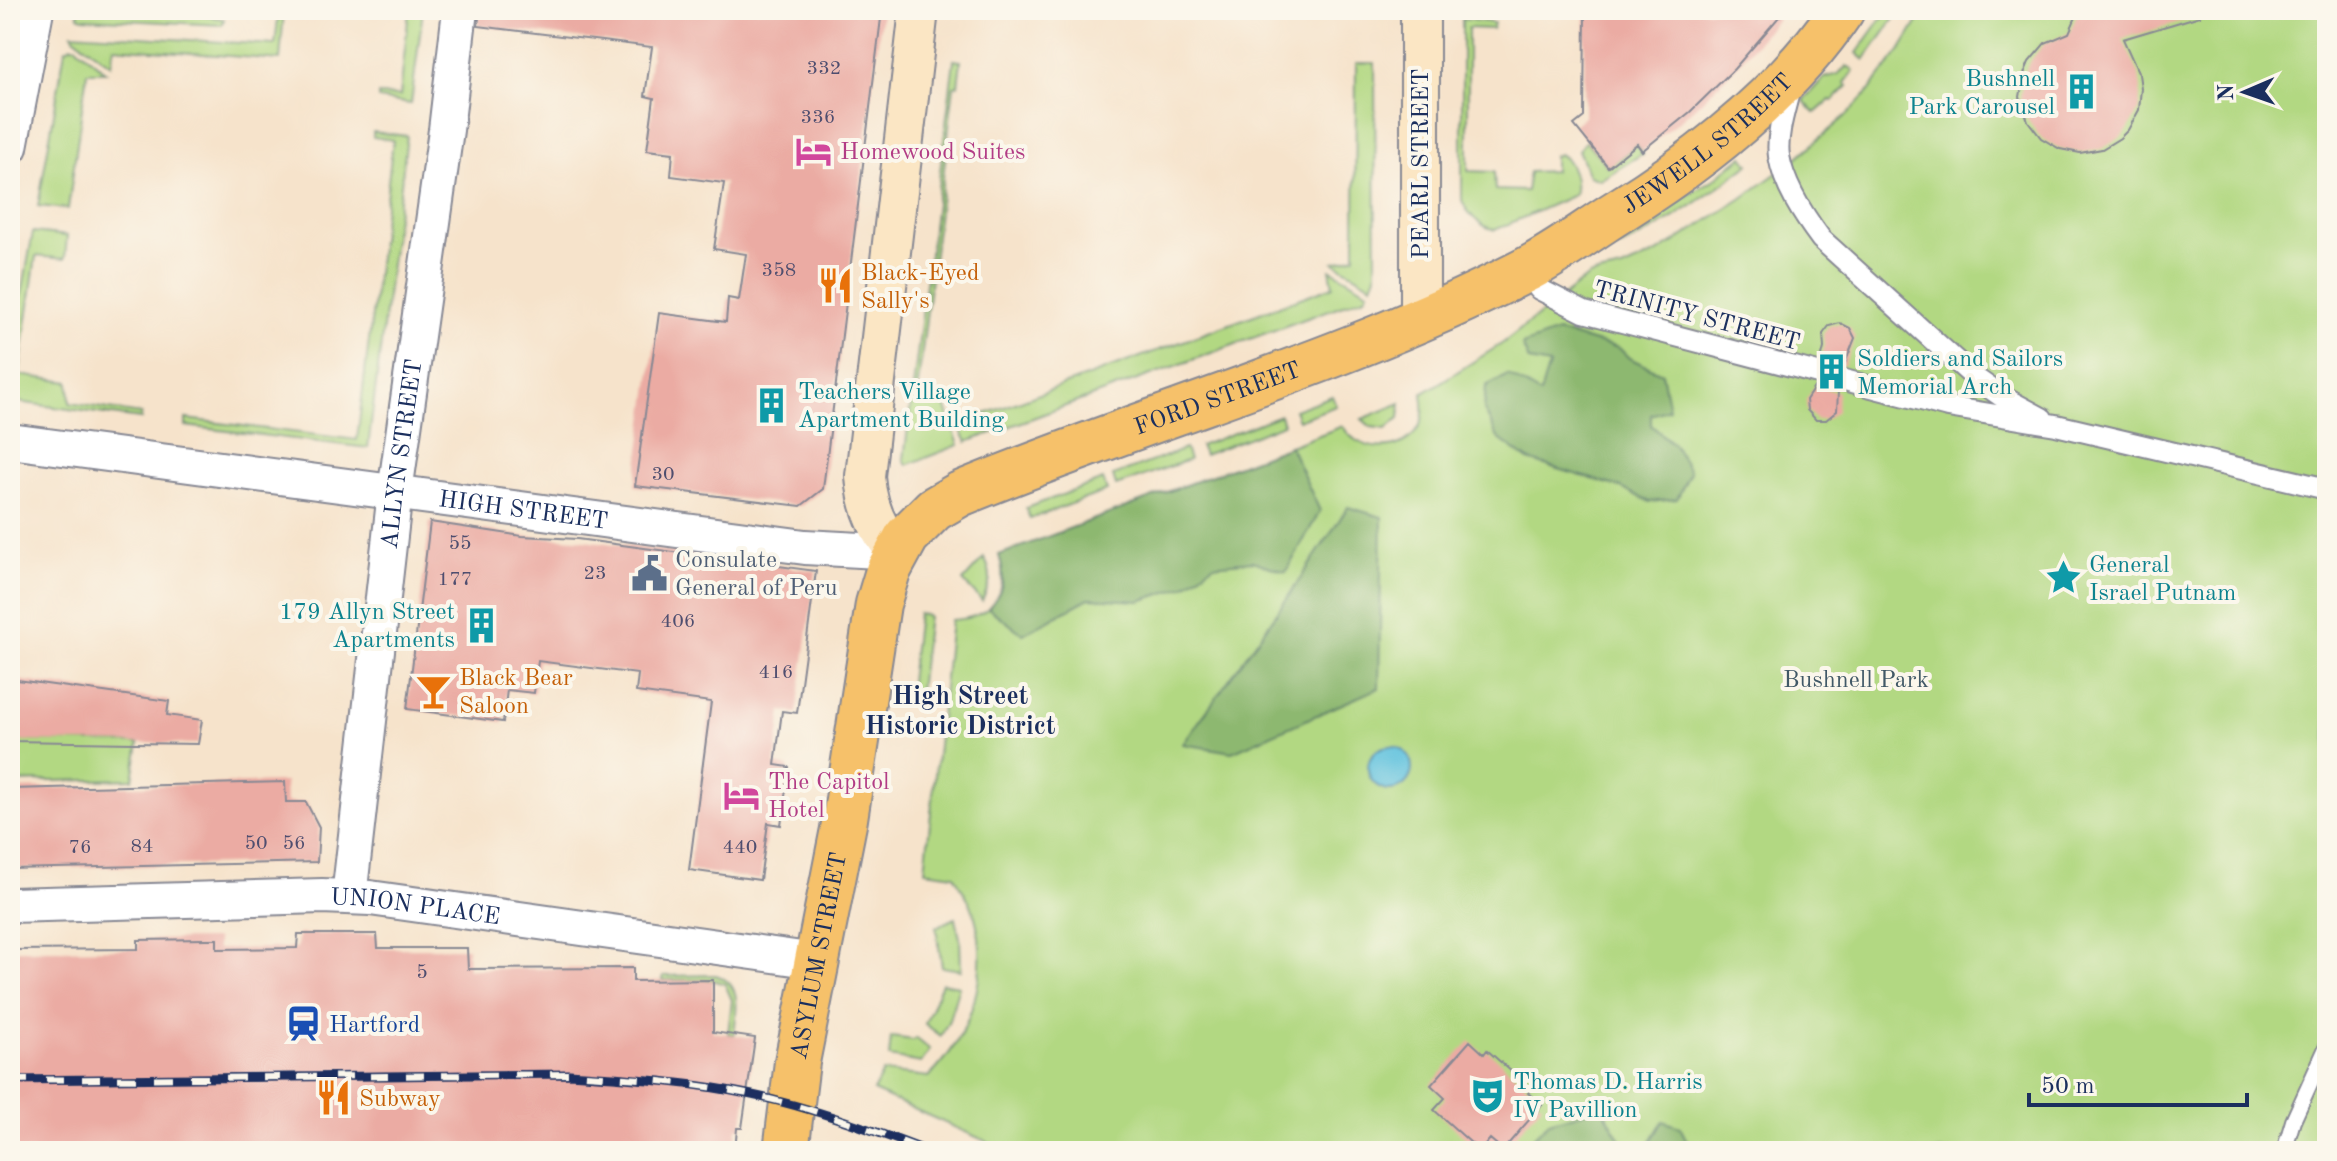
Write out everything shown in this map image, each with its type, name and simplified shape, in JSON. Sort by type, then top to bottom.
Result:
[{"type":"main road","points":[[897,552],[887,541],[871,511],[865,471],[919,10]]},
{"type":"main road","name":"PEARL STREET","points":[[1420,10],[1420,317]]},
{"type":"main road","name":"JEWELL STREET","points":[[1538,262],[1667,181],[1705,153],[1793,73],[1842,10]]},
{"type":"main road","name":"FORD STREET","points":[[897,552],[919,522],[960,494],[1357,346],[1538,262]]},
{"type":"main road","name":"ASYLUM STREET","points":[[786,1151],[797,1062],[845,819],[875,617],[897,552]]},
{"type":"street","points":[[10,147],[36,10]]},
{"type":"street","name":"ALLYN STREET","points":[[349,897],[395,492],[460,10]]},
{"type":"street","name":"TRINITY STREET","points":[[1793,73],[1780,132],[1779,155],[1806,220],[1821,239],[1974,377],[2014,404],[2056,425]]},
{"type":"street","name":"TRINITY STREET","points":[[1538,262],[1539,289],[1584,312],[1948,407],[2056,425],[2327,489]]},
{"type":"street","name":"HIGH STREET","points":[[10,441],[805,547],[897,552]]},
{"type":"street","name":"UNION PLACE","points":[[10,905],[349,897],[816,961]]},
{"type":"lane","points":[[2284,1151],[2293,1121],[2327,1046]]},
{"type":"green space","points":[[78,10],[173,10],[224,19],[222,25],[83,18]]},
{"type":"green space","points":[[279,10],[284,10],[280,60],[114,47],[111,65],[72,33],[275,45]]},
{"type":"green space","points":[[409,10],[423,10],[411,104],[378,99],[378,95],[400,96]]},
{"type":"green space","points":[[1888,10],[1900,10],[1865,60],[1857,53]]},
{"type":"green space","name":"Bushnell Park","points":[[1925,10],[2327,10],[2327,1151],[1008,1151],[873,1091],[883,1072],[929,1077],[957,1042],[967,1022],[979,980],[979,935],[972,908],[954,875],[925,871],[951,620],[977,615],[994,602],[1002,582],[999,555],[1343,426],[1349,435],[1368,446],[1378,448],[1400,444],[1420,426],[1422,394],[1503,343],[1589,276],[1622,269],[1657,253],[1792,162],[1866,95],[1900,51]]},
{"type":"green space","points":[[1462,19],[1494,23],[1492,29],[1468,28],[1468,171],[1494,172],[1495,190],[1526,191],[1529,172],[1554,171],[1554,156],[1559,154],[1571,166],[1574,177],[1574,195],[1495,230],[1475,219],[1462,200]]},
{"type":"green space","points":[[76,46],[106,72],[87,72],[68,209],[38,206],[65,50]]},
{"type":"green space","points":[[954,60],[961,61],[958,85],[954,86],[917,393],[944,402],[959,445],[907,465],[904,459]]},
{"type":"green space","points":[[1356,63],[1375,63],[1376,275],[1372,285],[1334,262],[1355,256]]},
{"type":"green space","points":[[1847,66],[1854,71],[1845,83],[1848,86],[1815,113],[1803,100],[1824,78],[1838,74]]},
{"type":"green space","points":[[373,132],[407,136],[368,448],[186,426],[186,419],[357,440],[393,140],[373,137]]},
{"type":"green space","points":[[1586,141],[1608,167],[1637,144],[1642,154],[1600,180],[1589,176],[1578,150]]},
{"type":"green space","points":[[1743,156],[1749,164],[1714,190],[1659,227],[1600,257],[1597,249],[1713,180]]},
{"type":"green space","points":[[33,232],[67,236],[65,259],[36,256],[19,375],[69,382],[70,403],[141,414],[141,419],[10,401],[10,361]]},
{"type":"green space","points":[[1330,269],[1368,291],[1365,297],[967,442],[958,424],[1333,286]]},
{"type":"green space","points":[[1557,332],[1619,348],[1629,358],[1662,373],[1669,409],[1651,415],[1651,425],[1674,445],[1690,472],[1677,499],[1650,502],[1619,487],[1528,460],[1498,438],[1484,410],[1486,386],[1508,375],[1540,394],[1549,365],[1529,361],[1522,345]]},
{"type":"green space","points":[[1332,396],[1336,406],[1298,420],[1294,410]]},
{"type":"green space","points":[[1401,403],[1399,418],[1386,429],[1371,427],[1362,419]]},
{"type":"green space","points":[[1280,415],[1283,424],[1204,455],[1200,446]]},
{"type":"green space","points":[[1290,446],[1320,511],[1286,572],[1252,561],[1213,565],[1185,586],[1140,601],[1089,598],[1023,634],[988,608],[1002,583],[999,555]]},
{"type":"green space","points":[[1185,449],[1189,460],[1116,486],[1113,476]]},
{"type":"green space","points":[[1103,480],[1107,491],[1030,519],[1026,508]]},
{"type":"green space","points":[[1348,507],[1382,517],[1379,688],[1232,752],[1183,744],[1288,597]]},
{"type":"green space","points":[[984,558],[990,580],[982,601],[963,581]]},
{"type":"green space","points":[[918,613],[928,616],[919,691],[909,690]]},
{"type":"green space","points":[[10,740],[139,743],[133,779],[10,782]]},
{"type":"green space","points":[[955,918],[960,938],[961,970],[942,967],[936,927]]},
{"type":"green space","points":[[716,975],[725,979],[735,992],[734,1035],[728,1034],[732,1000],[725,984],[712,980],[663,980],[663,976]]},
{"type":"green space","points":[[942,983],[959,986],[941,1036],[925,1024]]},
{"type":"green space","points":[[891,1037],[916,1038],[930,1050],[921,1063],[889,1057]]},
{"type":"green space","points":[[1602,1107],[1624,1145],[1648,1146],[1663,1121],[1680,1127],[1694,1151],[1519,1151],[1549,1122]]},
{"type":"water","points":[[1390,746],[1406,752],[1412,768],[1406,784],[1390,790],[1374,784],[1368,768],[1374,752]]},
{"type":"building","points":[[480,10],[882,10],[823,489],[801,506],[635,486],[659,313],[726,322],[728,298],[739,300],[746,254],[714,249],[724,183],[671,176],[673,153],[647,150],[654,98],[645,96],[652,47],[478,26]]},
{"type":"building","points":[[1585,10],[1785,10],[1734,69],[1690,112],[1642,151],[1637,144],[1608,167],[1574,125],[1584,117]]},
{"type":"building","name":"Bushnell Park Carousel","points":[[2079,10],[2199,10],[2200,16],[2123,39],[2139,74],[2139,110],[2120,138],[2102,149],[2080,153],[2060,149],[2041,138],[2028,121],[2020,97],[2029,62],[2045,43],[2069,33]]},
{"type":"building","points":[[1840,323],[1850,328],[1855,338],[1844,366],[1821,360],[1823,334],[1829,326]]},
{"type":"building","points":[[1815,386],[1838,392],[1837,411],[1826,420],[1816,420],[1807,410],[1806,400]]},
{"type":"building","points":[[430,522],[816,571],[797,713],[782,711],[775,765],[789,767],[781,825],[768,823],[760,880],[689,870],[711,702],[636,692],[638,674],[538,661],[534,693],[507,690],[503,722],[407,709]]},
{"type":"building","points":[[10,679],[169,701],[167,715],[202,720],[198,744],[10,741]]},
{"type":"building","points":[[285,782],[286,802],[306,802],[319,827],[317,862],[10,869],[10,789]]},
{"type":"building","points":[[298,934],[377,934],[378,948],[467,948],[468,969],[633,968],[633,981],[713,980],[713,1032],[755,1038],[742,1128],[737,1128],[735,1151],[487,1148],[10,1151],[10,950],[138,949],[138,940],[206,939],[217,939],[217,949],[297,948]]},
{"type":"building","name":"Thomas D. Harris IV Pavillion","points":[[1470,1041],[1484,1054],[1487,1050],[1531,1089],[1528,1093],[1542,1105],[1503,1150],[1490,1139],[1480,1151],[1434,1110],[1445,1098],[1431,1085]]},
{"type":"railway","points":[[10,1080],[570,1074],[615,1077],[707,1087],[775,1100],[927,1151]]},
{"type":"place","name":"Bushnell Park Carousel","points":[[2081,92]]},
{"type":"place","name":"Homewood Suites","points":[[814,151]]},
{"type":"place","name":"Black-Eyed Sally's","points":[[835,286]]},
{"type":"place","name":"Soldiers and Sailors Memorial Arch","points":[[1831,372]]},
{"type":"place","name":"Teachers Village Apartment Building","points":[[772,405]]},
{"type":"place","name":"Consulate General of Peru","points":[[649,573]]},
{"type":"place","name":"General Israel Putnam","points":[[2063,578]]},
{"type":"place","name":"179 Allyn Street Apartments","points":[[481,625]]},
{"type":"place","name":"Black Bear Saloon","points":[[433,691]]},
{"type":"place","name":"The Capitol Hotel","points":[[742,795]]},
{"type":"place","name":"Hartford","points":[[303,1024]]},
{"type":"place","name":"Thomas D. Harris IV Pavillion","points":[[1487,1095]]},
{"type":"place","name":"Subway","points":[[333,1098]]},
{"type":"district","name":"High Street Historic District","points":[[960,710]]}]
